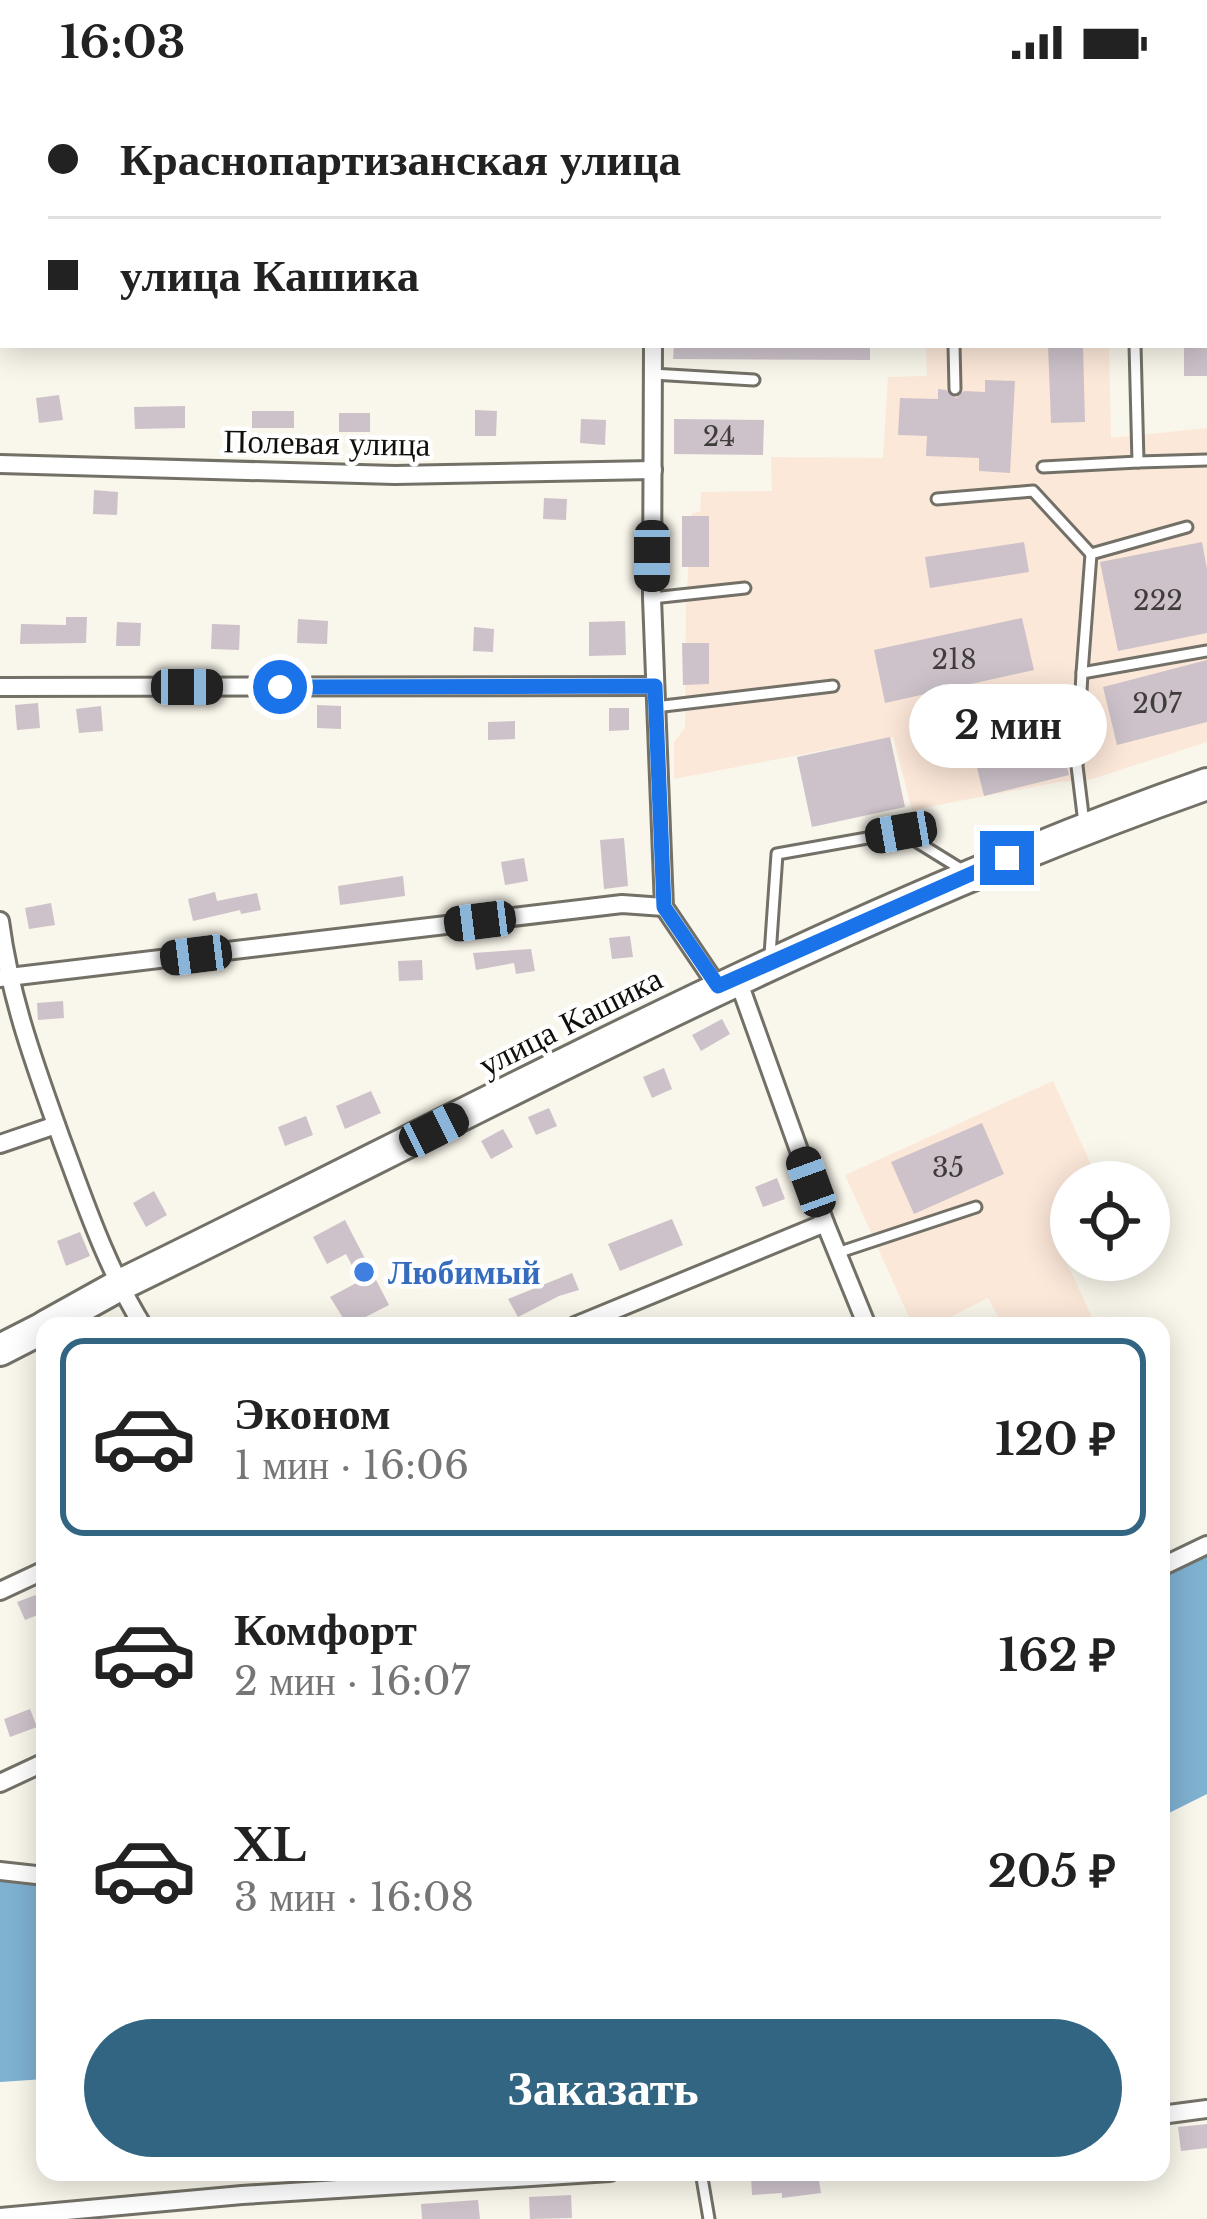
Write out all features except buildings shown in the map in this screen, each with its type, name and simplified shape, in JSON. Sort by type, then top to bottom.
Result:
[{"type":"highway","name":"улица Кашика","points":[[62,1317],[728,983],[969,873],[1207,784]]},
{"type":"highway","name":"улица Кашика","points":[[0,1349],[36,1331]]},
{"type":"street","points":[[653,348],[652,598],[664,907],[728,983],[863,1317]]},
{"type":"street","name":"Полевая улица","points":[[0,464],[395,475],[653,470]]},
{"type":"street","points":[[0,687],[655,686]]},
{"type":"street","points":[[4,978],[622,904],[664,907]]},
{"type":"street","points":[[0,921],[4,978],[118,1286],[137,1317]]},
{"type":"street","points":[[0,1144],[56,1125]]},
{"type":"street","points":[[597,1317],[825,1223]]},
{"type":"street","points":[[1170,1562],[1207,1544]]},
{"type":"street","points":[[0,1591],[36,1574]]},
{"type":"street","points":[[0,1783],[36,1766]]},
{"type":"street","points":[[0,1871],[36,1875]]},
{"type":"street","points":[[1170,2114],[1207,2109]]},
{"type":"street","points":[[10,2217],[242,2194],[459,2181]]},
{"type":"lane","points":[[954,348],[956,389]]},
{"type":"lane","points":[[1135,348],[1138,462]]},
{"type":"lane","points":[[652,374],[754,380]]},
{"type":"lane","points":[[1043,466],[1207,460]]},
{"type":"lane","points":[[937,499],[1033,491],[1091,554],[1077,766],[1084,828]]},
{"type":"lane","points":[[1091,554],[1187,527]]},
{"type":"lane","points":[[652,598],[745,588]]},
{"type":"lane","points":[[1082,674],[1207,651]]},
{"type":"lane","points":[[655,707],[833,686]]},
{"type":"lane","points":[[769,964],[777,854],[901,832],[969,873]]},
{"type":"lane","points":[[837,1253],[976,1207]]},
{"type":"lane","points":[[703,2181],[709,2219]]},
{"type":"shaded area","points":[[926,348],[1109,348],[1111,438],[1207,428],[1207,742],[1092,779],[912,810],[893,737],[674,779],[674,742],[685,728],[692,513],[700,512],[701,492],[772,491],[771,457],[883,458],[888,377],[927,376]]},
{"type":"shaded area","points":[[1053,1081],[1089,1161],[1050,1161],[1050,1281],[1075,1281],[1092,1317],[998,1317],[988,1298],[950,1317],[909,1317],[845,1175]]},
{"type":"water","points":[[1207,1552],[1207,1794],[1170,1812],[1170,1575]]},
{"type":"water","points":[[0,1878],[36,1880],[36,2080],[0,2082]]},
{"type":"place","name":"Любимый","points":[[364,1272]]},
{"type":"route","points":[[280,687],[655,686],[664,907],[718,986],[1007,858]]}]
